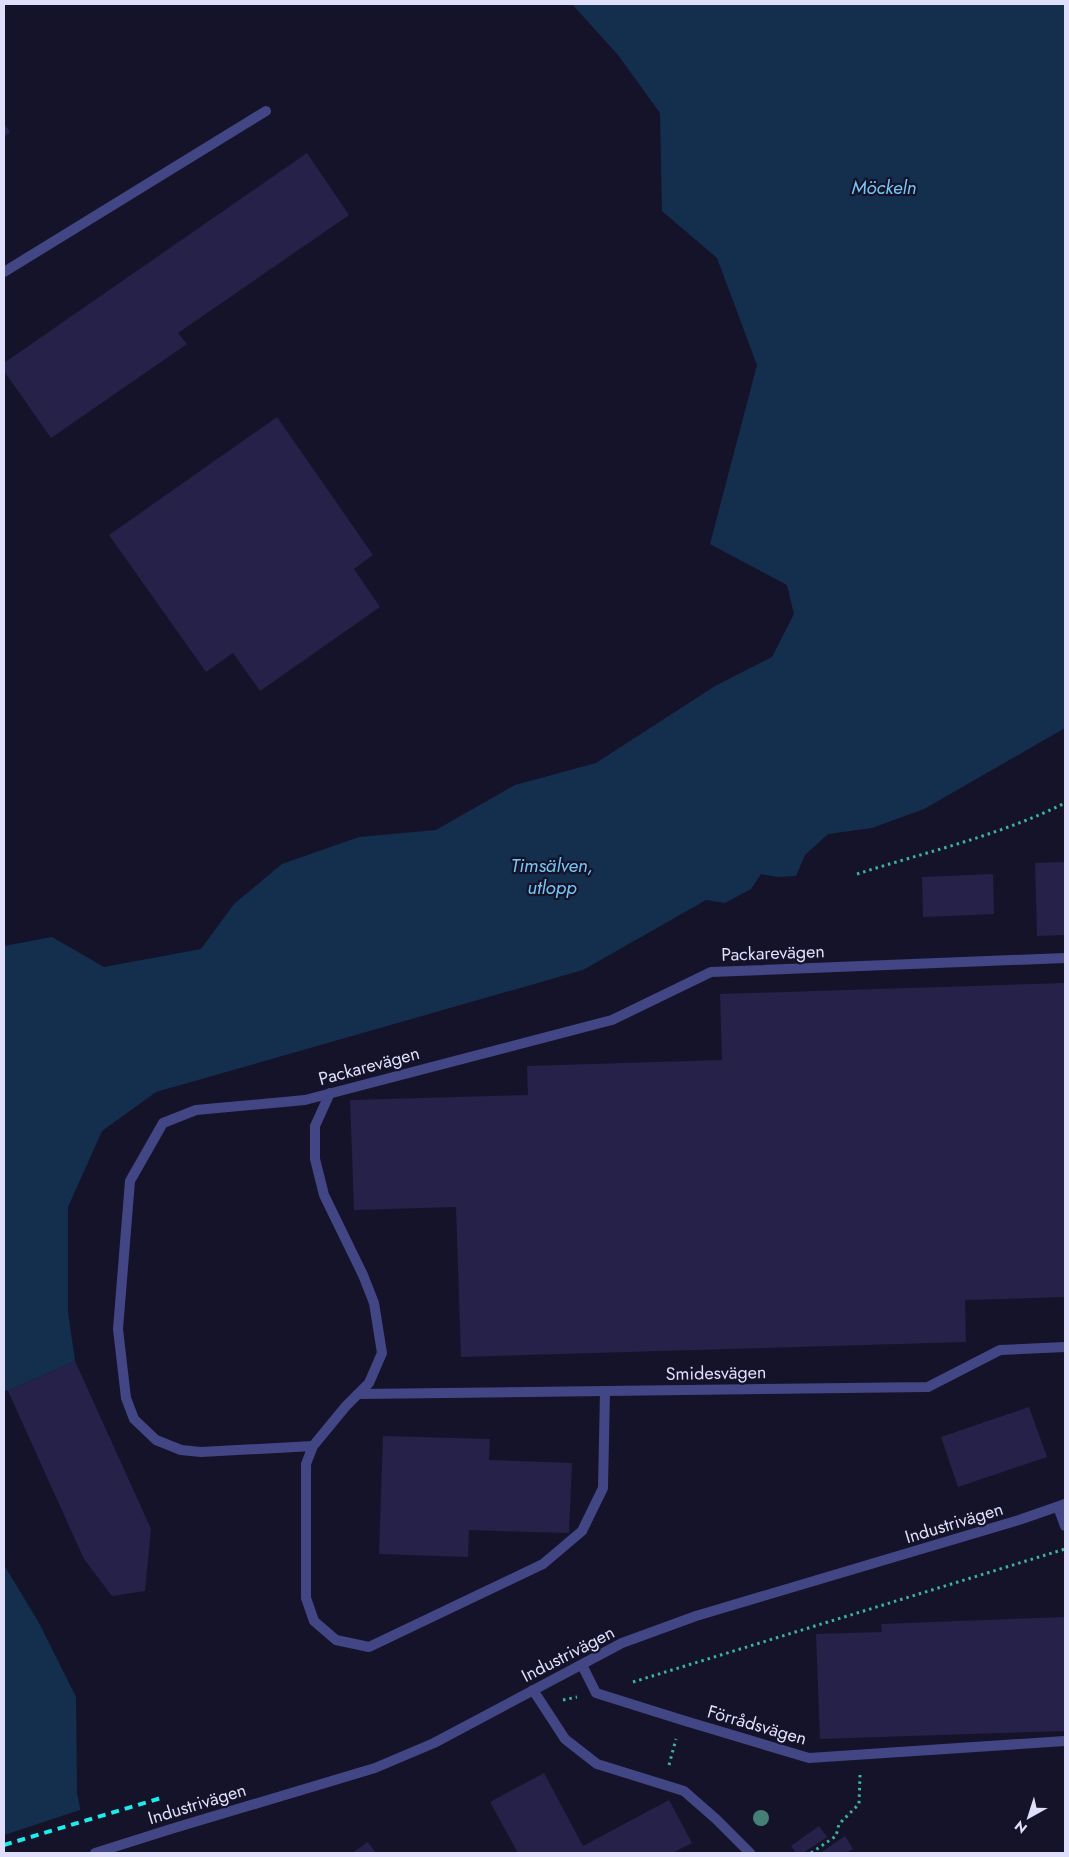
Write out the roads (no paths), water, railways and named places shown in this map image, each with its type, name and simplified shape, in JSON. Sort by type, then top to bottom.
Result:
[{"type":"lane","points":[[4,272],[266,112]]},
{"type":"lane","name":"Packarevägen","points":[[313,1446],[201,1452],[181,1450],[156,1440],[134,1419],[126,1398],[118,1329],[130,1181],[163,1123],[196,1110],[305,1100],[612,1020],[711,972],[1065,958]]},
{"type":"lane","points":[[330,1093],[315,1126],[315,1159],[324,1194],[363,1275],[374,1303],[382,1353],[369,1383],[313,1446],[306,1464],[306,1598],[314,1621],[336,1640],[369,1647],[543,1564],[582,1531],[603,1488],[605,1391]]},
{"type":"lane","name":"Smidesvägen","points":[[358,1394],[928,1387],[1000,1350],[1065,1347]]},
{"type":"lane","points":[[1062,1506],[1065,1526]]},
{"type":"lane","name":"Industrivägen","points":[[95,1853],[375,1768],[434,1743],[622,1643],[696,1616],[1062,1506]]},
{"type":"lane","name":"Förrådsvägen","points":[[582,1665],[596,1693],[809,1758],[1065,1741]]},
{"type":"lane","points":[[533,1690],[565,1739],[597,1764],[684,1791],[716,1819],[750,1853]]},
{"type":"water","name":"Möckeln","points":[[572,4],[1065,4],[1065,728],[924,809],[872,828],[828,834],[805,855],[796,876],[777,877],[761,874],[751,889],[725,903],[706,900],[583,970],[156,1092],[102,1131],[68,1207],[68,1312],[75,1361],[8,1391],[4,1390],[4,946],[52,937],[104,967],[201,949],[234,904],[282,864],[359,837],[436,830],[515,785],[596,763],[715,686],[772,657],[794,614],[787,585],[710,544],[757,365],[717,258],[662,211],[660,113],[618,55]]},
{"type":"water","points":[[4,1565],[39,1623],[76,1697],[77,1793],[89,1853],[4,1853]]},
{"type":"railway","points":[[4,1845],[161,1798]]},
{"type":"water label","name":"Timsälven, utlopp","points":[[552,876]]}]
